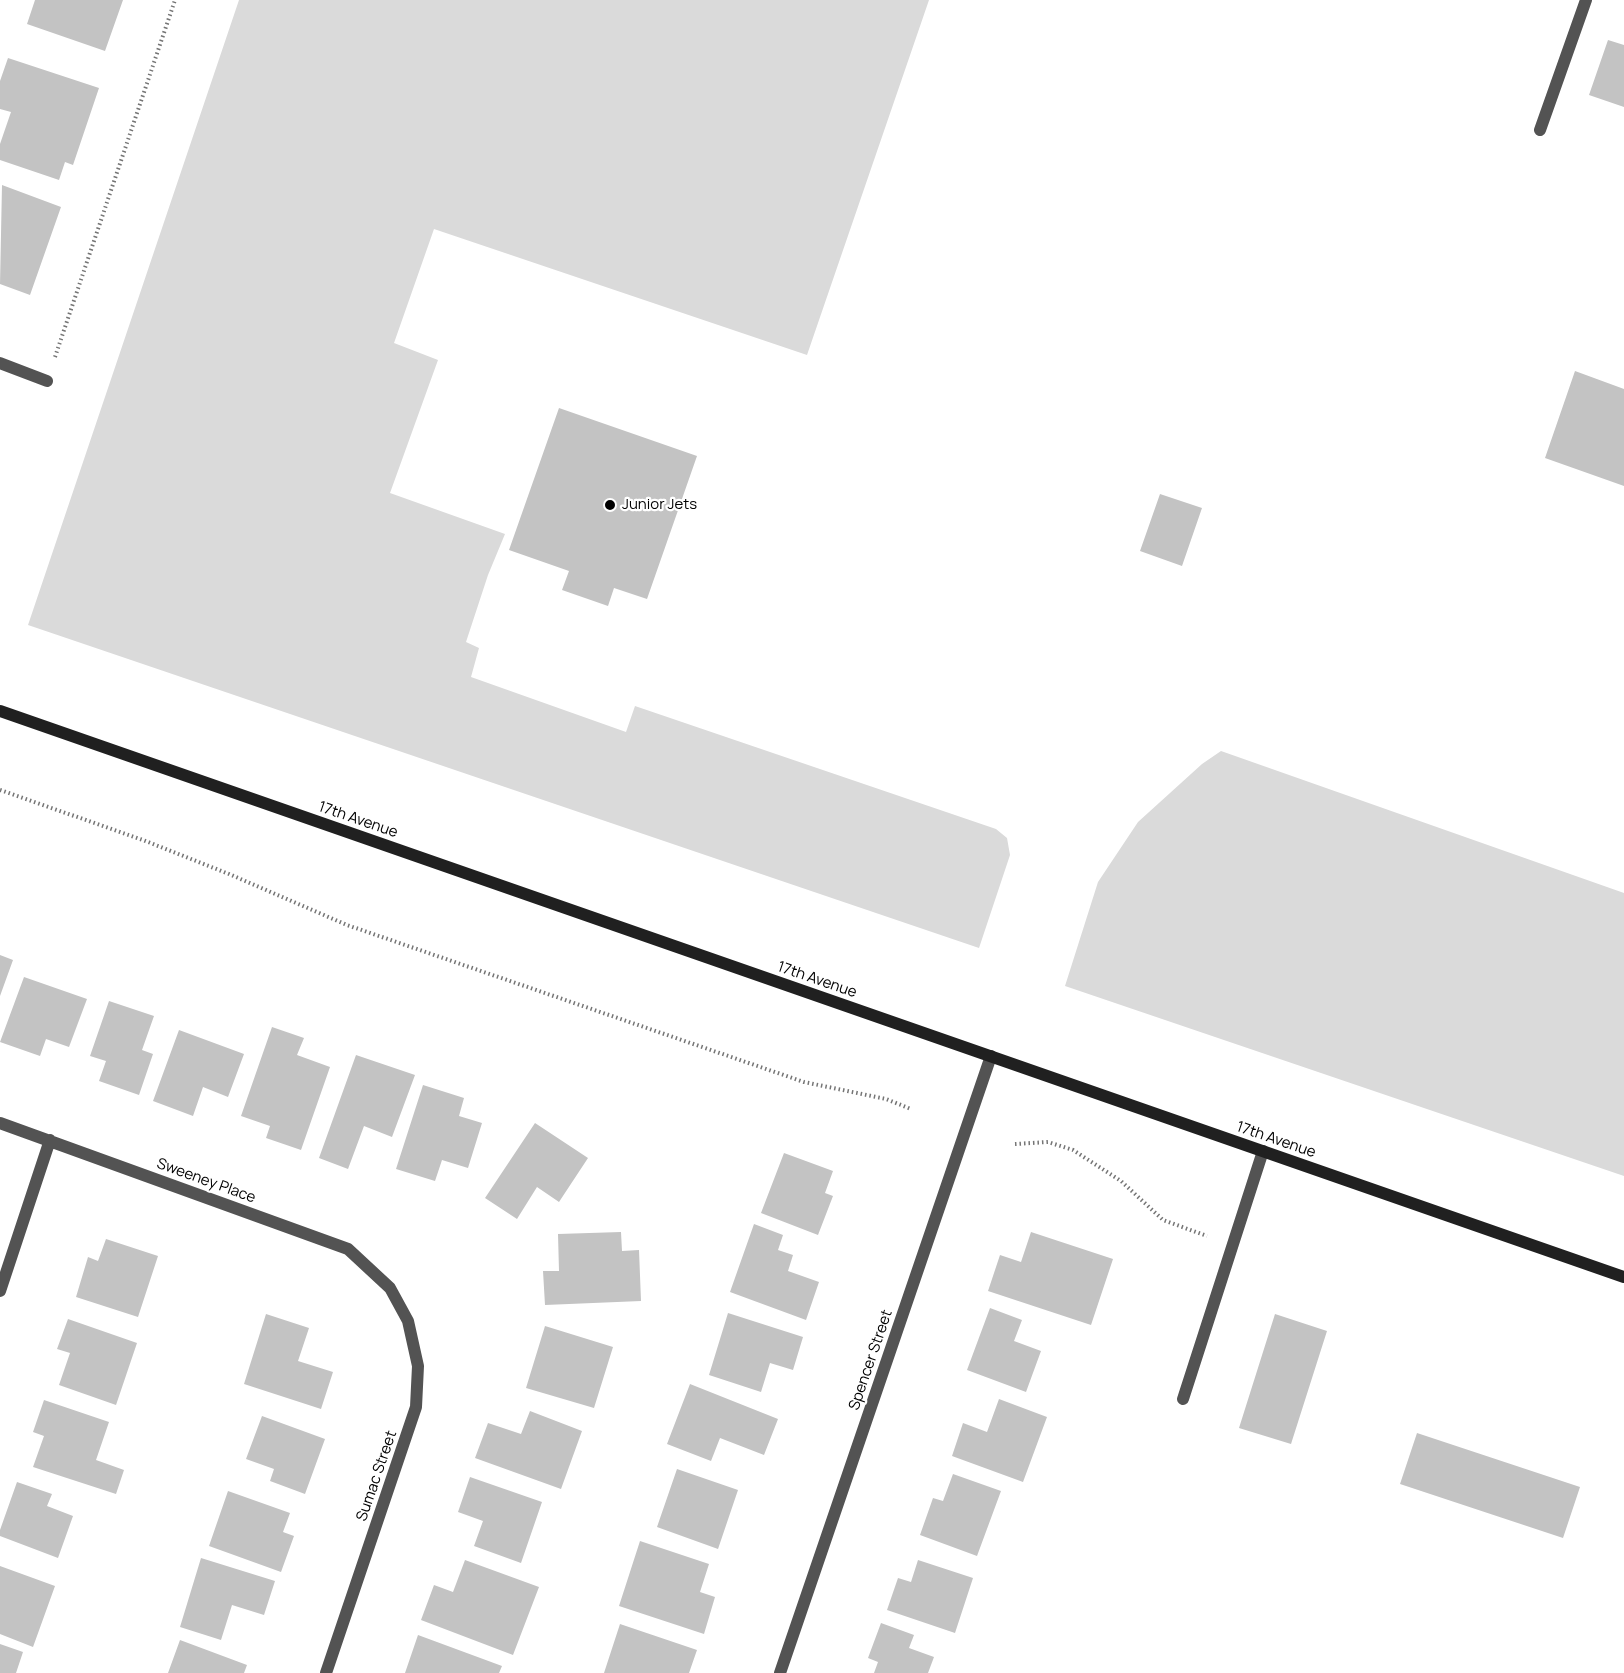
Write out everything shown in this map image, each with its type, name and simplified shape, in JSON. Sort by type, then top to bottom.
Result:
[{"type":"main road","name":"17th Avenue","points":[[0,711],[1624,1277]]},
{"type":"street","points":[[1540,130],[1586,0]]},
{"type":"street","points":[[0,363],[47,381]]},
{"type":"street","name":"Spencer Street","points":[[780,1673],[991,1056]]},
{"type":"street","name":"Sweeney Place","points":[[0,1123],[348,1249],[390,1288]]},
{"type":"street","points":[[0,1291],[50,1140]]},
{"type":"street","points":[[1183,1399],[1263,1151]]},
{"type":"street","name":"Sumac Street","points":[[326,1673],[416,1407],[418,1366],[408,1321],[390,1288]]},
{"type":"path","points":[[47,381],[174,0]]},
{"type":"path","points":[[0,790],[142,840],[229,874],[347,925],[804,1082],[886,1099],[911,1109]]},
{"type":"path","points":[[1015,1144],[1048,1142],[1073,1150],[1121,1182],[1163,1220],[1207,1236]]},
{"type":"shaded area","points":[[239,0],[929,0],[807,355],[434,229],[394,343],[438,360],[390,493],[505,534],[488,575],[466,642],[479,648],[471,677],[626,732],[635,706],[996,829],[1007,838],[1010,855],[979,948],[28,625]]},
{"type":"shaded area","points":[[1221,751],[1624,893],[1624,1176],[1065,986],[1098,882],[1138,822],[1202,764]]},
{"type":"building","points":[[35,0],[123,0],[105,51],[27,24]]},
{"type":"building","points":[[1608,40],[1624,45],[1624,107],[1589,95]]},
{"type":"building","points":[[8,58],[99,88],[73,165],[65,162],[59,180],[0,160],[0,144],[11,112],[0,109],[0,81]]},
{"type":"building","points":[[2,185],[61,207],[30,295],[0,284]]},
{"type":"building","points":[[1575,371],[1624,389],[1624,486],[1545,458]]},
{"type":"building","points":[[559,408],[697,456],[647,599],[614,588],[608,606],[562,590],[569,571],[509,550]]},
{"type":"building","points":[[1160,494],[1202,508],[1182,566],[1140,551]]},
{"type":"building","points":[[0,955],[13,960],[0,996]]},
{"type":"building","points":[[24,977],[87,999],[69,1047],[46,1039],[40,1056],[0,1042]]},
{"type":"building","points":[[109,1001],[154,1016],[142,1050],[153,1054],[139,1095],[99,1081],[106,1061],[90,1056]]},
{"type":"building","points":[[272,1027],[304,1038],[297,1055],[330,1067],[301,1150],[266,1138],[270,1126],[241,1116]]},
{"type":"building","points":[[179,1030],[244,1054],[228,1097],[203,1087],[193,1116],[153,1101]]},
{"type":"building","points":[[356,1055],[415,1075],[392,1137],[364,1126],[348,1169],[319,1158]]},
{"type":"building","points":[[423,1085],[464,1098],[459,1116],[482,1123],[468,1168],[442,1160],[435,1181],[396,1169]]},
{"type":"building","points":[[535,1123],[588,1158],[559,1202],[537,1187],[517,1219],[485,1198]]},
{"type":"building","points":[[784,1153],[833,1171],[825,1193],[833,1196],[818,1235],[761,1213]]},
{"type":"building","points":[[754,1224],[783,1235],[778,1250],[793,1255],[788,1271],[819,1282],[806,1320],[730,1292]]},
{"type":"building","points":[[621,1232],[622,1251],[639,1250],[641,1301],[545,1305],[543,1271],[559,1271],[558,1234]]},
{"type":"building","points":[[1031,1232],[1113,1259],[1091,1325],[988,1291],[1000,1255],[1021,1262]]},
{"type":"building","points":[[106,1239],[158,1256],[138,1317],[76,1297],[88,1257],[98,1261]]},
{"type":"building","points":[[990,1308],[1022,1320],[1014,1341],[1041,1351],[1026,1392],[967,1370]]},
{"type":"building","points":[[728,1313],[803,1337],[793,1370],[770,1363],[761,1392],[709,1375]]},
{"type":"building","points":[[266,1314],[309,1328],[298,1361],[333,1372],[321,1409],[244,1384]]},
{"type":"building","points":[[1275,1314],[1327,1331],[1291,1444],[1239,1428]]},
{"type":"building","points":[[68,1319],[137,1343],[116,1405],[59,1385],[70,1353],[57,1349]]},
{"type":"building","points":[[545,1326],[613,1347],[594,1408],[526,1388]]},
{"type":"building","points":[[690,1384],[778,1419],[764,1455],[720,1438],[711,1461],[667,1444]]},
{"type":"building","points":[[999,1399],[1047,1417],[1023,1482],[952,1456],[963,1423],[987,1432]]},
{"type":"building","points":[[44,1400],[109,1422],[96,1460],[124,1470],[116,1494],[33,1467],[44,1436],[33,1432]]},
{"type":"building","points":[[530,1411],[582,1431],[561,1489],[475,1458],[488,1423],[521,1434]]},
{"type":"building","points":[[262,1416],[325,1439],[305,1494],[270,1481],[274,1469],[246,1459]]},
{"type":"building","points":[[1417,1433],[1580,1487],[1563,1538],[1400,1484]]},
{"type":"building","points":[[677,1469],[738,1490],[718,1549],[657,1527]]},
{"type":"building","points":[[953,1474],[1001,1491],[977,1556],[920,1535],[933,1498],[943,1501]]},
{"type":"building","points":[[470,1477],[542,1502],[521,1563],[474,1546],[483,1521],[458,1512]]},
{"type":"building","points":[[17,1482],[52,1494],[47,1506],[73,1516],[58,1558],[0,1536],[0,1530]]},
{"type":"building","points":[[228,1491],[290,1513],[283,1532],[294,1536],[281,1572],[209,1546]]},
{"type":"building","points":[[640,1541],[709,1564],[700,1592],[715,1597],[704,1634],[619,1606]]},
{"type":"building","points":[[201,1558],[275,1581],[264,1615],[232,1605],[221,1640],[180,1627]]},
{"type":"building","points":[[465,1560],[539,1587],[513,1655],[421,1620],[434,1585],[453,1592]]},
{"type":"building","points":[[918,1560],[973,1578],[955,1633],[887,1610],[898,1578],[911,1582]]},
{"type":"building","points":[[0,1566],[55,1586],[33,1647],[0,1634]]},
{"type":"building","points":[[881,1623],[914,1635],[909,1648],[934,1657],[928,1673],[874,1673],[878,1662],[868,1658]]},
{"type":"building","points":[[620,1624],[697,1650],[689,1673],[604,1673]]},
{"type":"building","points":[[418,1635],[502,1666],[499,1673],[405,1673]]},
{"type":"building","points":[[180,1640],[247,1665],[244,1673],[168,1673]]},
{"type":"building","points":[[0,1644],[23,1652],[16,1673],[0,1673]]},
{"type":"place","name":"Junior Jets","points":[[610,505]]}]
